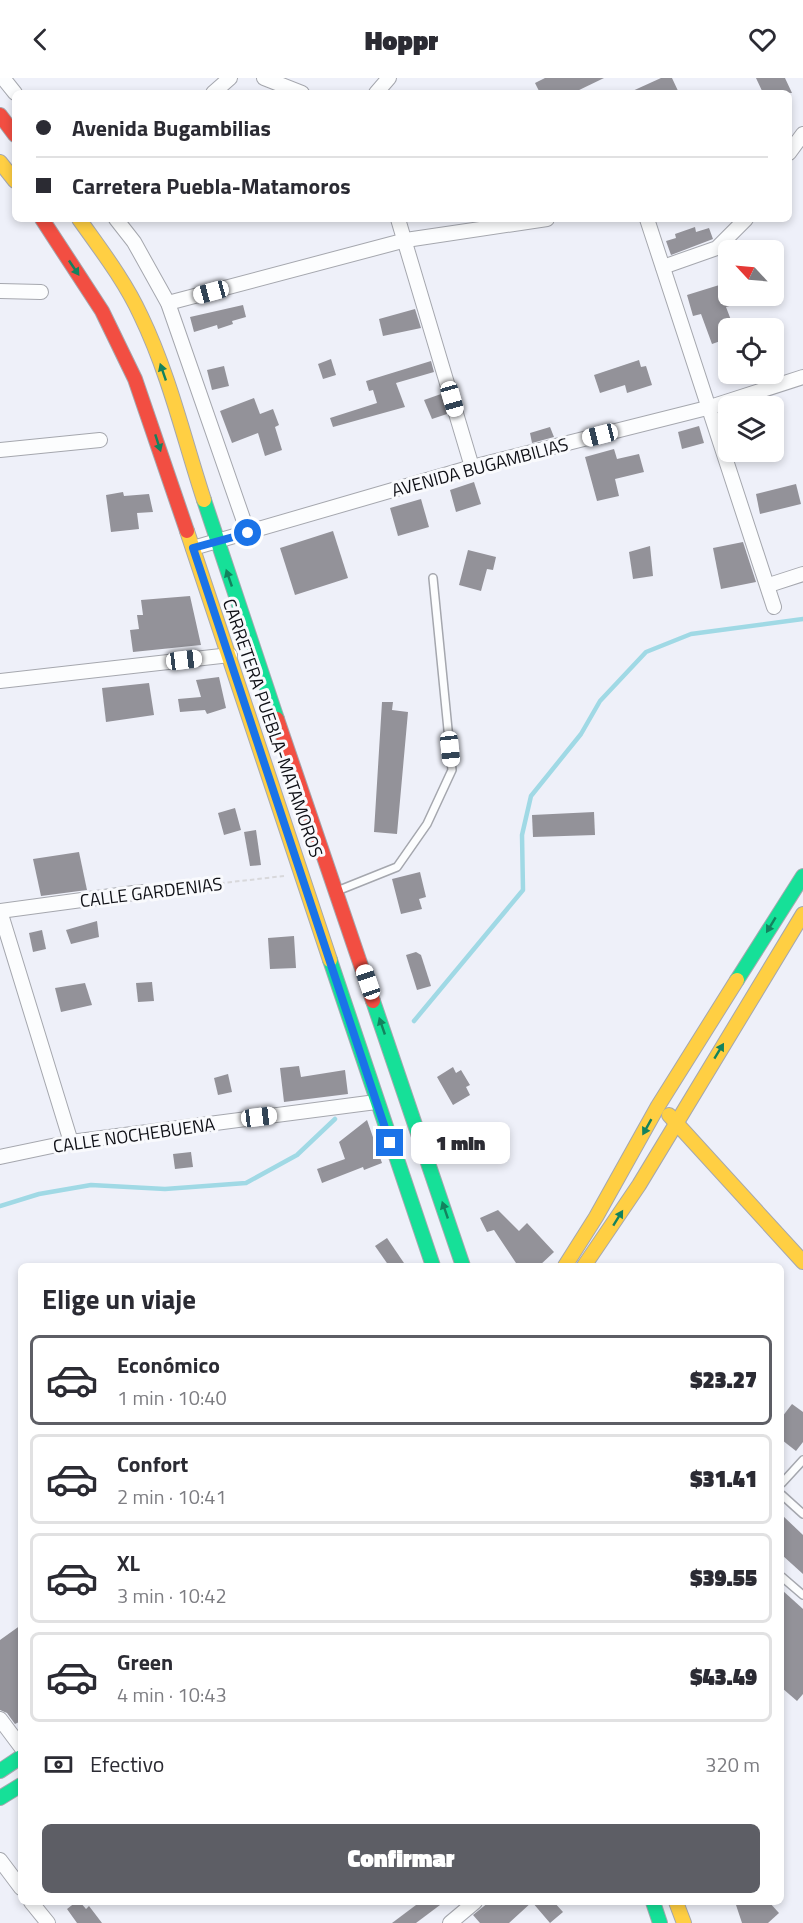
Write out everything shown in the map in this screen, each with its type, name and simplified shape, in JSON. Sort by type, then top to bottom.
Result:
[{"type":"main road","points":[[0,115],[12,131]]},
{"type":"main road","points":[[0,162],[12,178]]},
{"type":"main road","name":"CARRETERA PUEBLA-MATAMOROS","points":[[44,222],[102,311],[135,379],[230,655],[376,1102],[432,1263]]},
{"type":"main road","name":"CARRETERA PUEBLA-MATAMOROS","points":[[81,222],[112,266],[141,315],[162,368],[217,541],[462,1263]]},
{"type":"main road","points":[[567,1263],[596,1217],[658,1106],[803,876]]},
{"type":"main road","points":[[586,1263],[609,1232],[803,914]]},
{"type":"main road","points":[[658,1106],[677,1122],[803,1262]]},
{"type":"main road","points":[[0,1771],[18,1759]]},
{"type":"main road","points":[[0,1798],[18,1787]]},
{"type":"main road","points":[[654,1905],[660,1923]]},
{"type":"main road","points":[[677,1905],[684,1923]]},
{"type":"street","points":[[3,78],[13,90]]},
{"type":"street","points":[[216,90],[230,78]]},
{"type":"street","points":[[264,78],[294,90]]},
{"type":"street","points":[[379,90],[389,78]]},
{"type":"street","points":[[792,149],[803,135]]},
{"type":"street","points":[[118,222],[134,242],[168,303],[248,533]]},
{"type":"street","points":[[399,222],[472,467]]},
{"type":"street","points":[[168,303],[406,240],[527,222]]},
{"type":"street","points":[[648,222],[707,408],[769,585],[774,607]]},
{"type":"street","points":[[663,267],[717,248],[743,222]]},
{"type":"street","points":[[0,291],[41,292]]},
{"type":"street","name":"AVENIDA BUGAMBILIAS","points":[[193,548],[472,467],[707,408],[803,377]]},
{"type":"street","points":[[0,450],[100,440]]},
{"type":"street","points":[[769,585],[803,574]]},
{"type":"street","points":[[0,681],[230,655]]},
{"type":"street","name":"CALLE GARDENIAS","points":[[0,911],[141,892]]},
{"type":"street","points":[[0,911],[71,1142]]},
{"type":"street","name":"CALLE NOCHEBUENA","points":[[0,1157],[71,1142],[376,1102]]},
{"type":"street","points":[[0,1719],[18,1743]]},
{"type":"street","points":[[4,1865],[18,1884]]},
{"type":"street","points":[[450,1923],[471,1905]]},
{"type":"street","points":[[34,1906],[48,1923]]},
{"type":"lane","points":[[337,891],[397,867],[427,824],[452,770],[433,578]]},
{"type":"lane","points":[[784,1481],[803,1461]]},
{"type":"lane","points":[[784,1498],[803,1514]]},
{"type":"lane","points":[[784,1579],[803,1595]]},
{"type":"path","name":"CALLE GARDENIAS","points":[[141,892],[302,874]]},
{"type":"building","points":[[545,78],[604,78],[579,90],[538,90],[535,83]]},
{"type":"building","points":[[661,78],[672,78],[678,90],[635,90]]},
{"type":"building","points":[[756,78],[785,78],[791,90],[762,90]]},
{"type":"building","points":[[695,227],[696,232],[709,228],[713,239],[671,255],[666,241],[676,238],[675,234]]},
{"type":"building","points":[[718,285],[718,306],[730,306],[726,307],[730,318],[718,318],[718,342],[712,344],[701,314],[693,316],[687,295]]},
{"type":"building","points":[[243,305],[246,317],[232,321],[233,324],[218,329],[217,325],[194,332],[190,317]]},
{"type":"building","points":[[415,309],[421,328],[383,336],[379,319]]},
{"type":"building","points":[[331,359],[336,375],[323,379],[318,364]]},
{"type":"building","points":[[639,360],[641,367],[646,366],[652,385],[627,393],[625,385],[600,393],[594,375]]},
{"type":"building","points":[[431,361],[434,372],[396,383],[405,407],[333,427],[330,418],[377,403],[373,390],[369,391],[366,381]]},
{"type":"building","points":[[224,366],[229,386],[212,390],[207,370]]},
{"type":"building","points":[[441,394],[447,414],[432,419],[424,400]]},
{"type":"building","points":[[254,398],[260,414],[273,409],[279,425],[275,427],[282,450],[265,456],[258,433],[232,443],[220,411]]},
{"type":"building","points":[[699,426],[704,443],[682,449],[678,432]]},
{"type":"building","points":[[550,427],[554,437],[532,443],[530,433]]},
{"type":"building","points":[[614,449],[617,459],[639,454],[644,472],[615,479],[619,496],[597,501],[585,457]]},
{"type":"building","points":[[474,482],[481,504],[456,512],[450,490]]},
{"type":"building","points":[[796,484],[801,504],[760,514],[756,494]]},
{"type":"building","points":[[123,492],[124,496],[149,494],[153,512],[137,513],[139,529],[111,532],[106,495]]},
{"type":"building","points":[[421,499],[429,527],[398,536],[390,508]]},
{"type":"building","points":[[333,531],[348,578],[295,595],[280,548]]},
{"type":"building","points":[[743,542],[756,582],[721,589],[713,548]]},
{"type":"building","points":[[650,546],[653,576],[633,579],[629,552]]},
{"type":"building","points":[[468,550],[496,557],[493,570],[487,569],[481,591],[459,585]]},
{"type":"building","points":[[190,596],[201,645],[133,652],[130,630],[139,629],[137,615],[143,615],[141,600]]},
{"type":"building","points":[[219,677],[226,708],[207,714],[205,710],[180,712],[178,699],[201,697],[196,680]]},
{"type":"building","points":[[149,683],[154,715],[106,722],[102,688]]},
{"type":"building","points":[[382,702],[393,702],[392,710],[408,712],[397,834],[374,832]]},
{"type":"building","points":[[235,808],[241,830],[224,835],[218,813]]},
{"type":"building","points":[[594,812],[595,835],[533,837],[532,815]]},
{"type":"building","points":[[256,830],[261,865],[250,866],[244,832]]},
{"type":"building","points":[[79,852],[87,890],[41,896],[33,859]]},
{"type":"building","points":[[420,872],[426,897],[419,899],[422,909],[401,914],[392,879]]},
{"type":"building","points":[[97,921],[99,937],[71,944],[66,930]]},
{"type":"building","points":[[42,930],[46,949],[33,952],[29,933]]},
{"type":"building","points":[[294,936],[296,968],[270,969],[268,938]]},
{"type":"building","points":[[416,952],[421,955],[431,986],[417,990],[406,955]]},
{"type":"building","points":[[152,982],[154,1001],[138,1002],[136,983]]},
{"type":"building","points":[[85,983],[92,1005],[61,1012],[55,988]]},
{"type":"building","points":[[299,1066],[301,1077],[345,1070],[348,1094],[284,1102],[280,1068]]},
{"type":"building","points":[[453,1067],[456,1073],[461,1070],[470,1085],[466,1087],[470,1095],[453,1105],[437,1077]]},
{"type":"building","points":[[228,1074],[232,1092],[218,1095],[214,1078]]},
{"type":"building","points":[[367,1120],[382,1163],[364,1170],[363,1167],[322,1183],[317,1169],[345,1159],[339,1142]]},
{"type":"building","points":[[191,1152],[193,1167],[175,1169],[173,1154]]},
{"type":"building","points":[[498,1210],[519,1231],[527,1223],[554,1252],[542,1263],[516,1263],[494,1230],[487,1232],[480,1218]]},
{"type":"building","points":[[387,1238],[404,1263],[387,1263],[375,1246]]},
{"type":"building","points":[[792,1404],[803,1412],[803,1442],[796,1451],[784,1442],[784,1414]]},
{"type":"building","points":[[784,1517],[803,1535],[803,1574],[784,1557]]},
{"type":"building","points":[[784,1592],[803,1609],[803,1694],[797,1701],[784,1690]]},
{"type":"building","points":[[18,1627],[18,1722],[15,1724],[7,1713],[0,1710],[0,1640]]},
{"type":"building","points":[[72,1905],[83,1905],[86,1909],[89,1906],[102,1923],[77,1923],[67,1909]]},
{"type":"building","points":[[416,1905],[440,1905],[416,1923],[392,1923]]},
{"type":"building","points":[[485,1905],[529,1905],[509,1923],[480,1923],[473,1915]]},
{"type":"building","points":[[535,1905],[557,1905],[563,1912],[550,1923]]},
{"type":"building","points":[[736,1905],[772,1905],[779,1913],[768,1923],[742,1923]]},
{"type":"waterway","points":[[414,1021],[523,890],[522,835],[531,796],[581,734],[600,701],[646,652],[691,634],[803,619]]},
{"type":"waterway","points":[[0,1206],[39,1194],[91,1185],[165,1189],[246,1183],[297,1155],[335,1119]]},
{"type":"traffic: fast","points":[[204,500],[277,719]]},
{"type":"traffic: fast","points":[[737,980],[803,876]]},
{"type":"traffic: fast","points":[[330,960],[432,1263]]},
{"type":"traffic: fast","points":[[373,1001],[462,1263]]},
{"type":"traffic: fast","points":[[0,1771],[18,1759]]},
{"type":"traffic: fast","points":[[0,1798],[18,1787]]},
{"type":"traffic: fast","points":[[654,1905],[660,1923]]},
{"type":"traffic: slow","points":[[0,162],[12,177]]},
{"type":"traffic: slow","points":[[81,222],[128,290],[151,338],[168,384],[204,500]]},
{"type":"traffic: slow","points":[[187,531],[330,960]]},
{"type":"traffic: slow","points":[[586,1263],[639,1185],[803,914]]},
{"type":"traffic: slow","points":[[567,1263],[596,1217],[658,1106],[737,980]]},
{"type":"traffic: slow","points":[[669,1115],[803,1262]]},
{"type":"traffic: slow","points":[[677,1905],[684,1923]]},
{"type":"traffic: jam","points":[[0,115],[12,131]]},
{"type":"traffic: jam","points":[[44,222],[102,311],[135,379],[187,531]]},
{"type":"traffic: jam","points":[[277,719],[373,1001]]},
{"type":"route","points":[[248,533],[193,548],[390,1143]]}]
